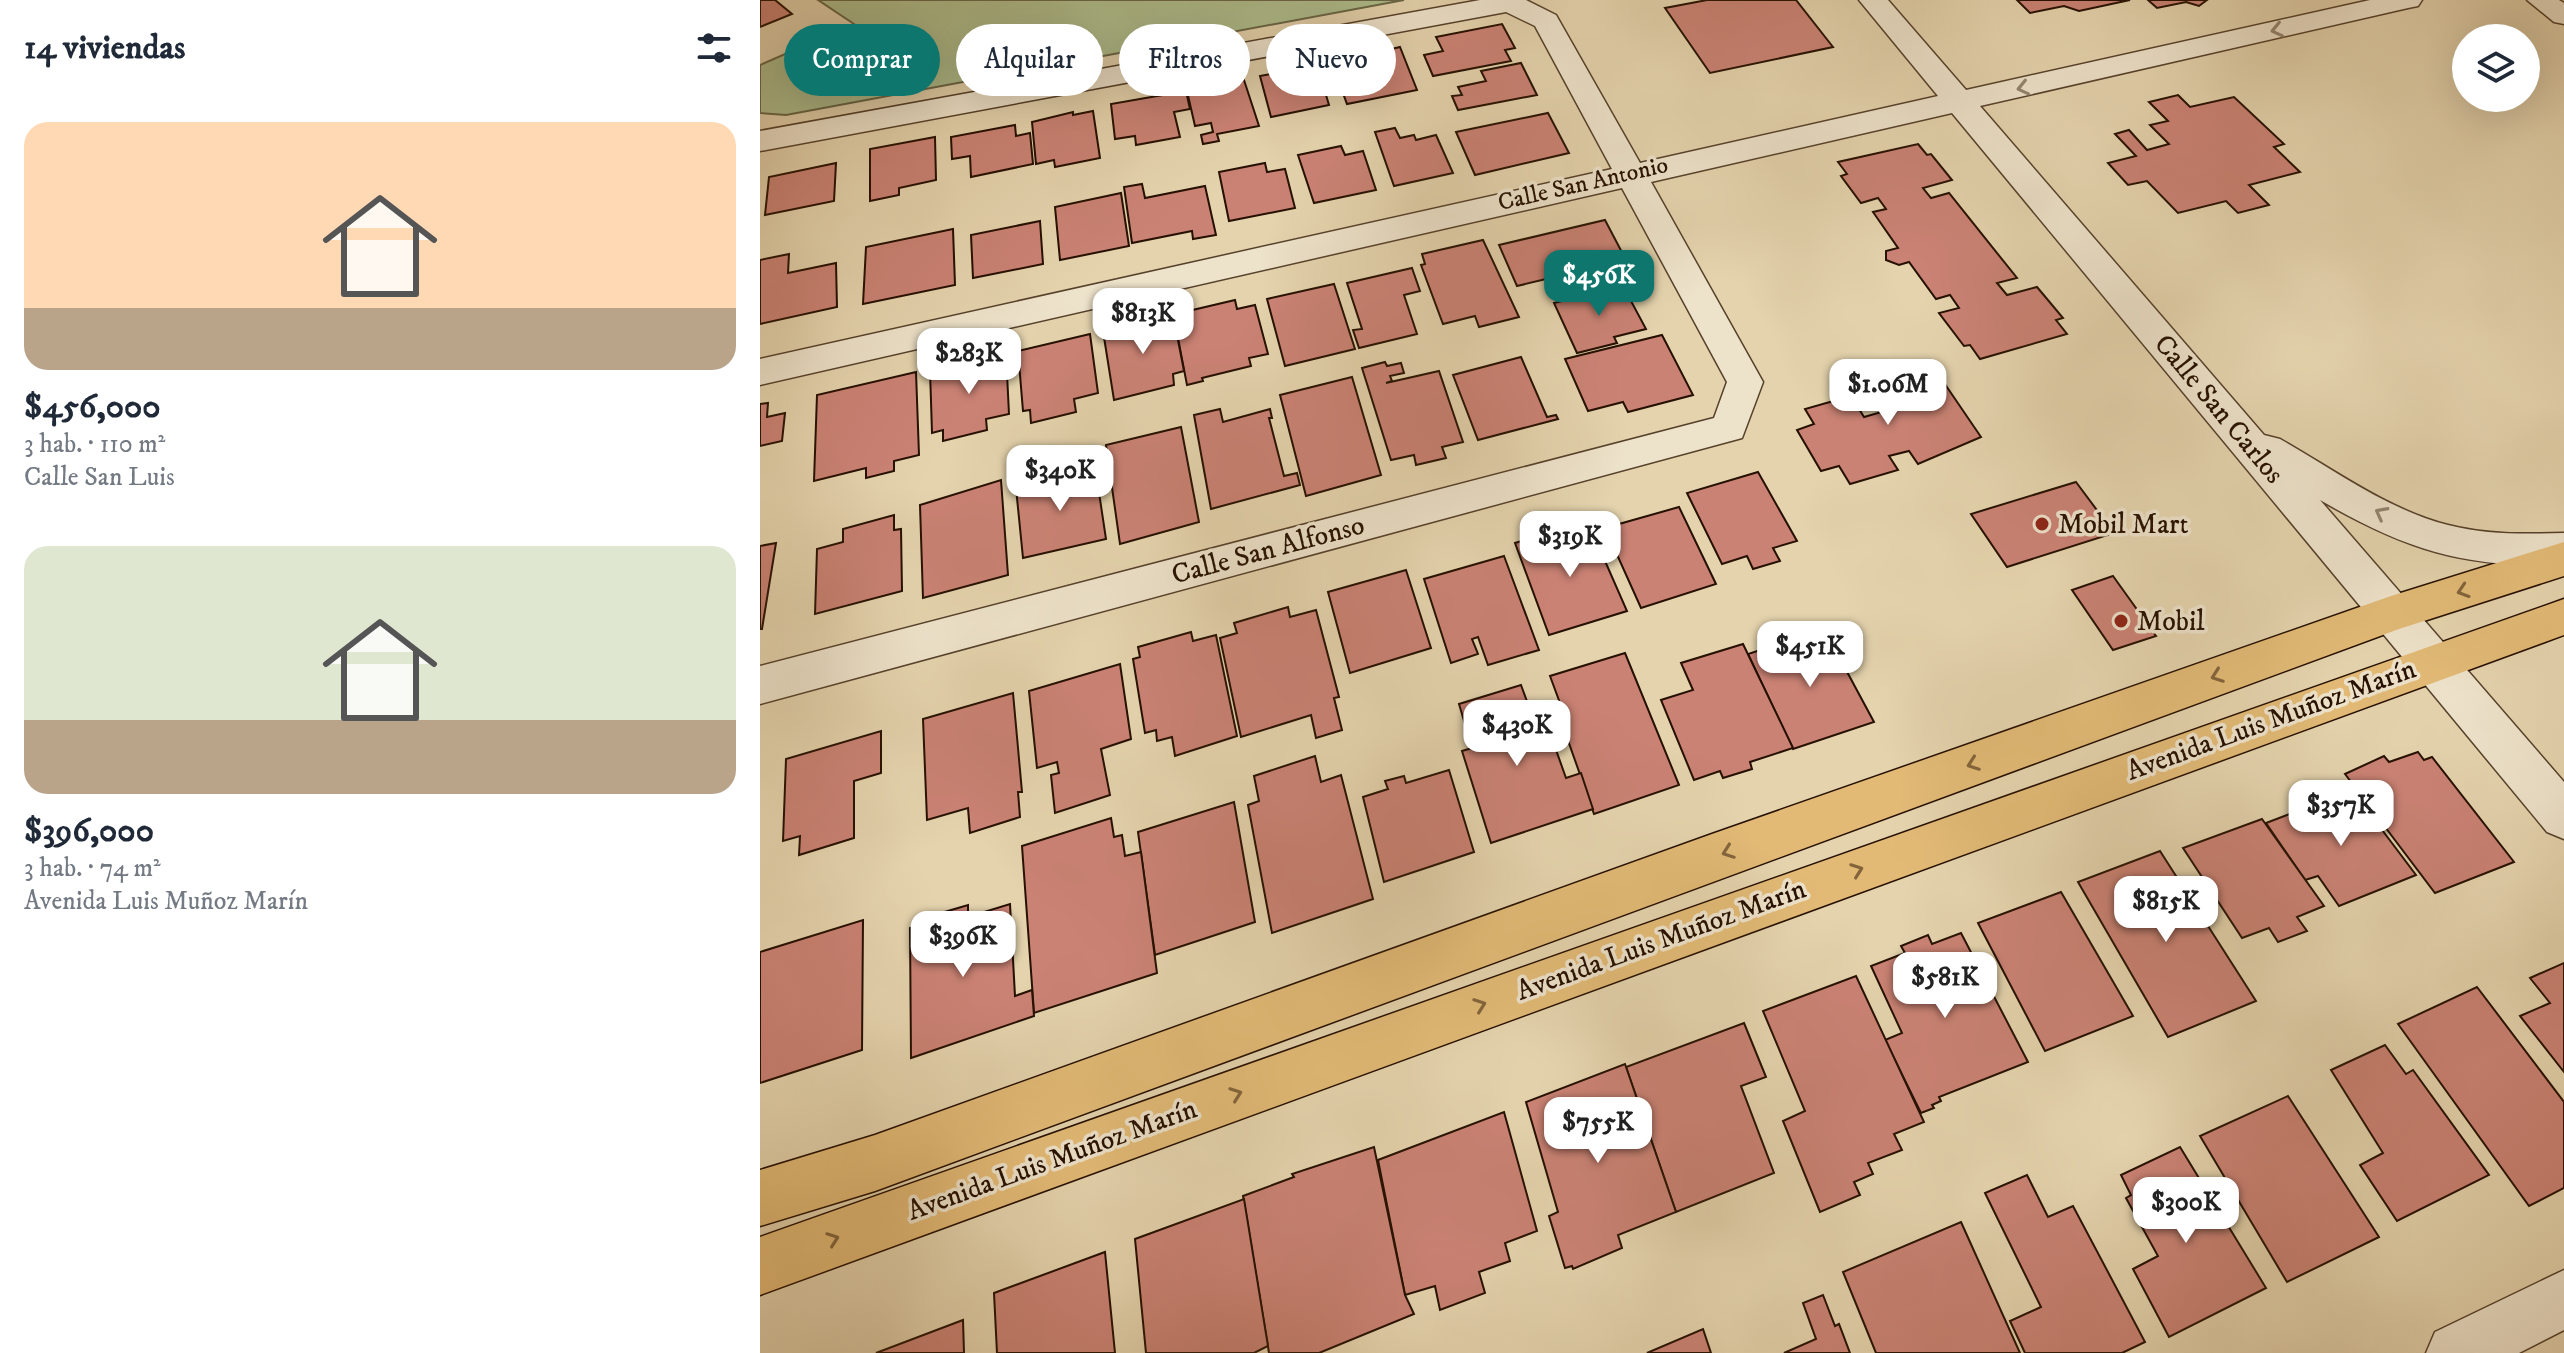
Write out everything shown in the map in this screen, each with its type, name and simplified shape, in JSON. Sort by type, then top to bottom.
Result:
[{"type":"main road","name":"Avenida Luis Muñoz Marín","points":[[760,1198],[875,1163],[1682,868],[2391,614],[2564,559]]},
{"type":"main road","name":"Avenida Luis Muñoz Marín","points":[[760,1266],[2564,617]]},
{"type":"street","name":"Calle San Carlos","points":[[1873,0],[2564,817]]},
{"type":"street","name":"Calle San Antonio","points":[[760,372],[2408,0]]},
{"type":"street","points":[[2541,0],[2564,16]]},
{"type":"street","points":[[760,141],[1510,3],[1546,21],[1629,174]]},
{"type":"street","name":"Calle San Alfonso","points":[[760,685],[1729,428],[1745,382],[1629,174]]},
{"type":"street","points":[[2240,435],[2396,521],[2447,541],[2507,550],[2564,549]]},
{"type":"street","points":[[2456,1353],[2564,1299]]},
{"type":"green space","points":[[818,0],[1404,0],[1250,29],[1250,24],[1119,24],[1119,53],[1103,56],[1103,24],[956,24],[956,83],[940,86],[940,24],[854,24]]},
{"type":"green space","points":[[784,55],[784,96],[888,96],[786,115],[760,113],[760,65]]},
{"type":"building","points":[[760,0],[775,0],[792,14],[760,27]]},
{"type":"building","points":[[1707,0],[1796,0],[1833,47],[1710,73],[1665,8]]},
{"type":"building","points":[[2017,0],[2130,0],[2079,11],[2064,6],[2030,13]]},
{"type":"building","points":[[2148,0],[2207,0],[2199,6],[2186,2],[2157,8]]},
{"type":"building","points":[[1502,24],[1515,48],[1505,50],[1511,61],[1433,76],[1424,55],[1443,51],[1436,37]]},
{"type":"building","points":[[1400,47],[1417,90],[1396,94],[1396,48]]},
{"type":"building","points":[[1521,63],[1537,95],[1458,110],[1452,96],[1462,95],[1458,87],[1486,81],[1481,71]]},
{"type":"building","points":[[1266,75],[1266,96],[1326,96],[1329,105],[1271,117],[1260,76]]},
{"type":"building","points":[[2178,95],[2190,107],[2234,97],[2284,144],[2274,147],[2300,172],[2249,185],[2269,205],[2238,213],[2226,201],[2178,213],[2147,181],[2128,185],[2108,163],[2136,156],[2115,134],[2129,130],[2147,150],[2169,144],[2150,125],[2168,121],[2149,102]]},
{"type":"building","points":[[1157,96],[1187,96],[1190,109],[1174,112],[1180,137],[1136,145],[1135,136],[1115,139],[1111,104]]},
{"type":"building","points":[[1188,96],[1249,96],[1259,126],[1217,134],[1219,141],[1203,144],[1201,135],[1213,132],[1211,123],[1195,126]]},
{"type":"building","points":[[1344,96],[1387,96],[1347,104]]},
{"type":"building","points":[[1093,111],[1100,158],[1055,167],[1054,160],[1036,164],[1032,122],[1073,112],[1073,115]]},
{"type":"building","points":[[1548,113],[1569,153],[1475,175],[1456,132]]},
{"type":"building","points":[[1015,125],[1016,136],[1030,133],[1033,164],[971,177],[970,156],[952,159],[951,137]]},
{"type":"building","points":[[1395,128],[1400,138],[1414,135],[1416,140],[1436,135],[1453,173],[1394,186],[1375,132]]},
{"type":"building","points":[[935,137],[936,180],[899,188],[899,195],[870,201],[870,149]]},
{"type":"building","points":[[1918,144],[1927,155],[1931,154],[1952,180],[1923,188],[1931,198],[1949,193],[2017,278],[1997,283],[2007,295],[2037,287],[2063,318],[2056,320],[2067,334],[1980,359],[1970,345],[1964,346],[1939,313],[1959,308],[1950,295],[1936,299],[1909,262],[1899,265],[1886,260],[1886,251],[1898,248],[1873,212],[1886,209],[1878,198],[1861,203],[1841,176],[1847,174],[1838,162]]},
{"type":"building","points":[[1341,146],[1345,155],[1363,151],[1376,190],[1314,203],[1298,155]]},
{"type":"building","points":[[836,163],[834,201],[765,215],[769,177]]},
{"type":"building","points":[[1265,163],[1267,172],[1285,169],[1295,208],[1229,221],[1219,172]]},
{"type":"building","points":[[1142,184],[1145,198],[1205,186],[1216,235],[1193,239],[1192,231],[1132,243],[1124,187]]},
{"type":"building","points":[[1121,193],[1129,246],[1060,260],[1055,207]]},
{"type":"building","points":[[1605,220],[1626,260],[1517,286],[1499,245]]},
{"type":"building","points":[[1040,221],[1043,264],[973,278],[971,235]]},
{"type":"building","points":[[953,229],[955,285],[863,304],[866,247]]},
{"type":"building","points":[[1483,240],[1519,317],[1479,327],[1475,316],[1443,324],[1421,265],[1425,264],[1422,254]]},
{"type":"building","points":[[789,254],[788,273],[836,263],[837,307],[760,324],[760,260]]},
{"type":"building","points":[[1412,268],[1420,291],[1404,295],[1417,334],[1359,348],[1353,330],[1362,329],[1347,283]]},
{"type":"building","points":[[1334,284],[1355,349],[1285,366],[1267,299]]},
{"type":"building","points":[[1623,286],[1646,329],[1614,337],[1617,343],[1577,353],[1554,303]]},
{"type":"building","points":[[1235,300],[1237,309],[1255,305],[1268,354],[1249,358],[1251,366],[1202,378],[1203,381],[1187,385],[1175,323],[1186,320],[1184,312]]},
{"type":"building","points":[[1173,314],[1184,371],[1173,374],[1174,385],[1114,400],[1103,331]]},
{"type":"building","points":[[1090,334],[1098,393],[1074,399],[1076,412],[1031,423],[1030,410],[1023,411],[1018,351]]},
{"type":"building","points":[[1662,335],[1693,395],[1628,412],[1623,402],[1588,411],[1565,359]]},
{"type":"building","points":[[1006,353],[1009,414],[986,419],[987,430],[943,441],[943,430],[932,433],[930,370]]},
{"type":"building","points":[[1521,357],[1547,417],[1556,415],[1558,419],[1478,440],[1453,375]]},
{"type":"building","points":[[1385,362],[1387,366],[1401,363],[1404,373],[1390,376],[1392,381],[1386,383],[1439,371],[1463,442],[1442,447],[1446,458],[1416,465],[1414,455],[1391,460],[1362,368]]},
{"type":"building","points":[[1936,371],[1981,437],[1918,464],[1909,451],[1889,456],[1898,470],[1850,484],[1839,466],[1821,471],[1797,430],[1814,424],[1805,409],[1851,396],[1864,417],[1885,411],[1867,382],[1888,376],[1891,381],[1915,374],[1917,377]]},
{"type":"building","points":[[916,372],[919,455],[894,461],[894,471],[866,478],[866,468],[814,481],[817,395]]},
{"type":"building","points":[[1352,377],[1381,475],[1306,496],[1280,395]]},
{"type":"building","points":[[768,403],[767,417],[785,413],[782,441],[760,446],[760,404]]},
{"type":"building","points":[[1220,409],[1223,422],[1270,409],[1272,418],[1269,418],[1284,476],[1297,473],[1300,485],[1211,509],[1194,415]]},
{"type":"building","points":[[1181,427],[1199,522],[1120,544],[1106,445]]},
{"type":"building","points":[[1095,466],[1106,539],[1023,558],[1016,488]]},
{"type":"building","points":[[1758,472],[1797,541],[1773,548],[1780,561],[1753,569],[1747,556],[1722,564],[1687,493]]},
{"type":"building","points":[[1001,480],[1008,575],[923,598],[920,505]]},
{"type":"building","name":"Mobil Mart","points":[[2076,482],[2114,533],[2007,567],[1971,514]]},
{"type":"building","points":[[1679,507],[1716,584],[1641,608],[1605,528]]},
{"type":"building","points":[[894,515],[894,530],[901,529],[902,591],[815,614],[817,549],[843,542],[843,529]]},
{"type":"building","points":[[1565,528],[1568,536],[1591,529],[1627,611],[1549,635],[1515,543]]},
{"type":"building","points":[[776,543],[762,629],[760,629],[760,546]]},
{"type":"building","points":[[1504,556],[1539,650],[1488,665],[1478,637],[1472,639],[1478,654],[1451,663],[1424,579]]},
{"type":"building","points":[[1406,570],[1431,648],[1350,673],[1328,592]]},
{"type":"building","points":[[2113,576],[2156,636],[2113,650],[2072,590]]},
{"type":"building","points":[[1288,607],[1290,617],[1316,610],[1339,697],[1334,698],[1342,730],[1316,738],[1311,715],[1241,737],[1220,638],[1237,633],[1234,623]]},
{"type":"building","points":[[1824,629],[1874,722],[1793,749],[1748,654]]},
{"type":"building","points":[[1191,632],[1193,641],[1216,635],[1237,736],[1175,756],[1172,737],[1157,741],[1156,730],[1145,733],[1133,659],[1140,657],[1138,647]]},
{"type":"building","points":[[1743,644],[1793,748],[1750,762],[1752,769],[1723,778],[1720,771],[1694,780],[1661,700],[1693,690],[1681,663]]},
{"type":"building","points":[[1625,653],[1679,785],[1594,814],[1559,715],[1564,714],[1550,676]]},
{"type":"building","points":[[1120,664],[1131,739],[1101,749],[1110,795],[1055,813],[1051,775],[1059,773],[1057,762],[1037,768],[1029,691]]},
{"type":"building","points":[[1521,685],[1537,729],[1516,736],[1518,744],[1550,733],[1566,778],[1581,773],[1593,809],[1491,843],[1462,751],[1472,748],[1459,704]]},
{"type":"building","points":[[1013,693],[1022,792],[1018,792],[1020,817],[970,833],[968,808],[927,820],[923,719]]},
{"type":"building","points":[[881,731],[881,773],[854,781],[854,838],[799,855],[800,836],[783,841],[786,759]]},
{"type":"building","points":[[2418,752],[2424,760],[2432,757],[2514,862],[2435,893],[2345,774],[2384,756],[2389,762]]},
{"type":"building","points":[[1315,756],[1321,782],[1341,775],[1373,899],[1272,933],[1248,805],[1259,801],[1254,776]]},
{"type":"building","points":[[1449,770],[1474,852],[1384,882],[1363,797],[1388,789],[1385,781],[1404,776],[1406,783]]},
{"type":"building","points":[[2352,790],[2416,875],[2339,906],[2318,876],[2305,880],[2266,823]]},
{"type":"building","points":[[1234,802],[1255,922],[1155,955],[1138,832]]},
{"type":"building","points":[[1111,818],[1114,837],[1122,835],[1125,856],[1141,852],[1157,973],[1034,1013],[1022,846]]},
{"type":"building","points":[[2262,819],[2324,906],[2297,917],[2307,931],[2278,942],[2269,928],[2242,938],[2183,848]]},
{"type":"building","points":[[2160,851],[2256,1001],[2168,1037],[2078,882]]},
{"type":"building","points":[[2061,892],[2133,1016],[2045,1051],[1978,923]]},
{"type":"building","points":[[1010,904],[1015,996],[1032,990],[1034,1016],[911,1058],[910,928],[942,918],[941,913],[968,905],[968,917]]},
{"type":"building","points":[[863,920],[862,1050],[760,1083],[760,952]]},
{"type":"building","points":[[1961,933],[2028,1062],[1939,1097],[1941,1101],[1932,1105],[1934,1108],[1921,1113],[1885,1040],[1902,1033],[1871,966],[1905,953],[1901,946],[1928,935],[1932,944]]},
{"type":"building","points":[[2564,963],[2564,1072],[2520,1016],[2550,1003],[2530,978]]},
{"type":"building","points":[[1856,976],[1924,1122],[1894,1134],[1902,1150],[1868,1163],[1873,1174],[1854,1182],[1860,1195],[1820,1212],[1783,1121],[1805,1111],[1763,1011]]},
{"type":"building","points":[[2477,987],[2564,1102],[2564,1188],[2529,1206],[2398,1024]]},
{"type":"building","points":[[1744,1023],[1766,1077],[1741,1086],[1774,1173],[1676,1212],[1626,1067]]},
{"type":"building","points":[[2385,1045],[2406,1074],[2413,1070],[2489,1175],[2397,1221],[2360,1165],[2383,1153],[2331,1070]]},
{"type":"building","points":[[1625,1064],[1676,1212],[1618,1235],[1622,1248],[1573,1269],[1572,1266],[1565,1268],[1549,1216],[1558,1212],[1526,1102]]},
{"type":"building","points":[[2288,1096],[2379,1237],[2287,1282],[2200,1136]]},
{"type":"building","points":[[1504,1112],[1537,1231],[1505,1243],[1510,1261],[1479,1272],[1485,1293],[1440,1310],[1435,1286],[1405,1295],[1378,1160]]},
{"type":"building","points":[[1374,1147],[1405,1295],[1414,1314],[1319,1353],[1269,1353],[1243,1196],[1294,1177],[1292,1174]]},
{"type":"building","points":[[2180,1147],[2266,1288],[2169,1337],[2133,1269],[2158,1256],[2126,1198],[2131,1195],[2121,1175]]},
{"type":"building","points":[[2027,1175],[2048,1217],[2073,1206],[2145,1342],[2122,1353],[2025,1353],[2010,1321],[2041,1307],[1985,1193]]},
{"type":"building","points":[[1244,1199],[1268,1346],[1254,1353],[1146,1353],[1135,1239]]},
{"type":"building","points":[[1961,1222],[2020,1353],[1876,1353],[1843,1272]]},
{"type":"building","points":[[1105,1252],[1115,1353],[997,1353],[994,1293]]},
{"type":"building","points":[[1823,1295],[1850,1353],[1784,1353],[1816,1339],[1803,1303]]},
{"type":"building","points":[[963,1320],[964,1353],[876,1353]]},
{"type":"building","points":[[1703,1329],[1711,1353],[1647,1353]]},
{"type":"place","name":"Mobil Mart","points":[[2042,524]]},
{"type":"place","name":"Mobil","points":[[2121,621]]}]
